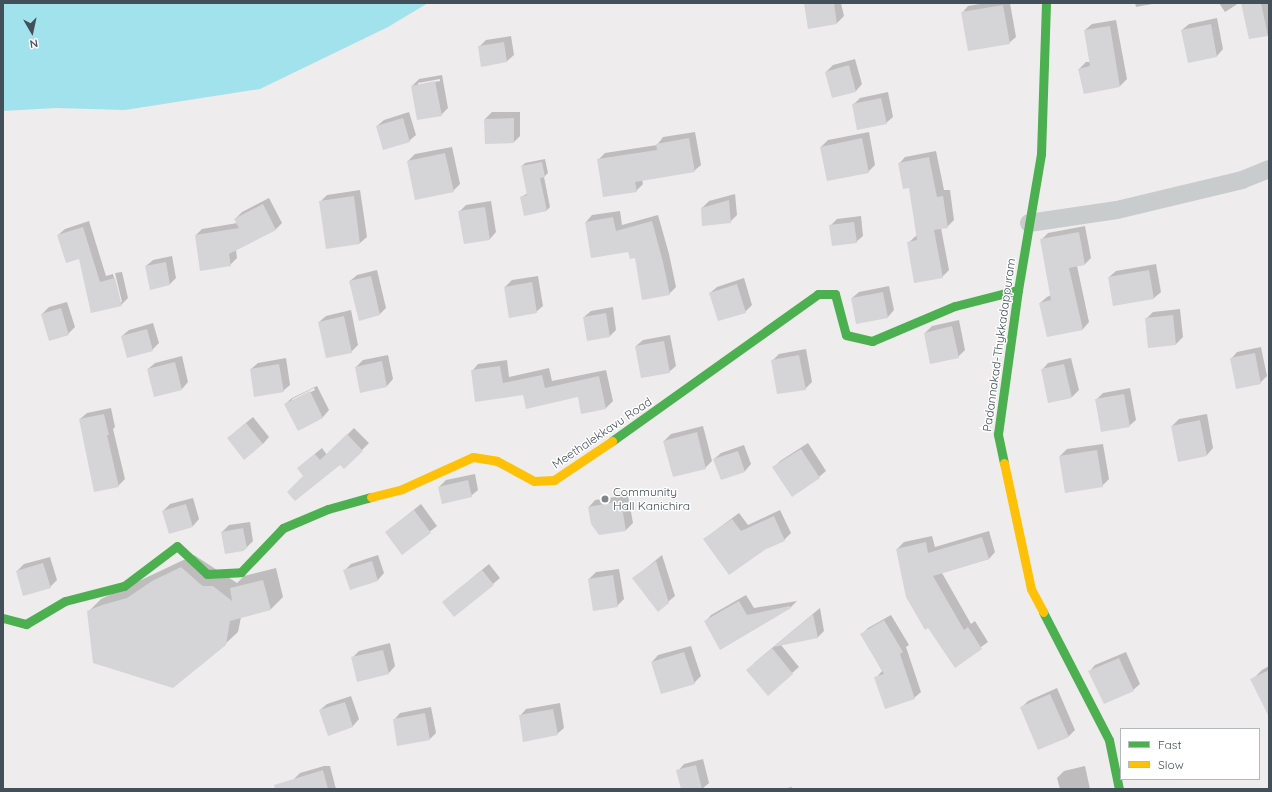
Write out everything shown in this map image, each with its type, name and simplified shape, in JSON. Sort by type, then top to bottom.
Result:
[{"type":"street","name":"Padannakad-Thykkadappuram","points":[[1046,3],[1041,154],[1018,290],[998,434],[1031,589],[1109,740],[1119,789]]},
{"type":"street","points":[[1029,223],[1117,210],[1242,180],[1269,169]]},
{"type":"street","name":"Meethalekkavu Road","points":[[3,618],[26,624],[65,601],[124,586],[177,546],[207,574],[241,572],[283,528],[328,509],[402,489],[473,457],[497,461],[534,481],[554,480],[642,421],[818,294],[835,294],[846,335],[872,341],[955,306],[1018,290]]},
{"type":"water","points":[[3,3],[428,3],[388,27],[260,89],[125,110],[56,108],[3,111]]},
{"type":"building","points":[[804,3],[834,3],[837,24],[808,29]]},
{"type":"building","points":[[1241,3],[1261,3],[1268,36],[1249,39]]},
{"type":"building","points":[[1003,5],[1010,44],[968,51],[961,12]]},
{"type":"building","points":[[1211,24],[1217,57],[1188,63],[1181,30]]},
{"type":"building","points":[[1110,26],[1120,87],[1084,94],[1078,69],[1090,66],[1084,30]]},
{"type":"building","points":[[504,42],[507,62],[481,67],[478,46]]},
{"type":"building","points":[[849,65],[856,92],[832,98],[825,72]]},
{"type":"building","points":[[435,81],[442,116],[417,120],[411,86]]},
{"type":"building","points":[[881,98],[887,124],[857,130],[852,104]]},
{"type":"building","points":[[403,118],[410,142],[383,150],[376,126]]},
{"type":"building","points":[[514,118],[514,143],[485,144],[484,119]]},
{"type":"building","points":[[689,138],[695,172],[635,182],[637,192],[603,197],[597,159],[657,150],[656,144]]},
{"type":"building","points":[[862,138],[869,173],[827,181],[820,147]]},
{"type":"building","points":[[445,153],[454,192],[415,200],[407,161]]},
{"type":"building","points":[[929,157],[937,197],[943,196],[948,228],[934,230],[943,278],[914,283],[907,242],[917,240],[909,188],[903,189],[898,163]]},
{"type":"building","points":[[542,162],[545,177],[540,178],[547,211],[524,216],[520,197],[527,195],[521,166]]},
{"type":"building","points":[[354,196],[360,244],[326,249],[319,201]]},
{"type":"building","points":[[729,200],[731,223],[702,226],[701,208]]},
{"type":"building","points":[[263,204],[276,230],[229,254],[231,266],[200,271],[195,235],[239,228],[234,219]]},
{"type":"building","points":[[485,207],[490,240],[464,244],[458,211]]},
{"type":"building","points":[[613,217],[616,231],[652,221],[670,295],[642,300],[635,258],[630,259],[628,252],[591,258],[585,222]]},
{"type":"building","points":[[854,222],[857,243],[832,246],[829,225]]},
{"type":"building","points":[[83,227],[100,282],[115,278],[122,306],[91,313],[79,259],[66,263],[57,235]]},
{"type":"building","points":[[1079,232],[1085,265],[1069,268],[1083,330],[1047,337],[1039,303],[1051,300],[1040,239]]},
{"type":"building","points":[[166,262],[170,285],[150,290],[145,266]]},
{"type":"building","points":[[1149,270],[1154,299],[1113,306],[1108,277]]},
{"type":"building","points":[[371,276],[380,315],[359,321],[349,281]]},
{"type":"building","points":[[532,282],[537,313],[509,318],[504,287]]},
{"type":"building","points":[[737,284],[746,313],[718,321],[709,293]]},
{"type":"building","points":[[883,292],[888,318],[856,324],[851,298]]},
{"type":"building","points":[[61,308],[69,335],[49,341],[41,314]]},
{"type":"building","points":[[606,313],[610,337],[587,341],[583,317]]},
{"type":"building","points":[[1173,315],[1176,345],[1148,348],[1145,318]]},
{"type":"building","points":[[344,316],[352,353],[326,358],[318,322]]},
{"type":"building","points":[[952,326],[959,358],[930,364],[924,333]]},
{"type":"building","points":[[147,329],[153,351],[127,358],[121,336]]},
{"type":"building","points":[[664,341],[670,373],[641,378],[635,346]]},
{"type":"building","points":[[1255,353],[1261,384],[1236,389],[1230,358]]},
{"type":"building","points":[[799,355],[806,390],[777,394],[771,360]]},
{"type":"building","points":[[382,361],[387,387],[360,393],[355,367]]},
{"type":"building","points":[[175,362],[182,390],[154,397],[147,369]]},
{"type":"building","points":[[279,364],[284,392],[254,397],[250,369]]},
{"type":"building","points":[[1064,364],[1072,398],[1048,403],[1041,369]]},
{"type":"building","points":[[500,366],[503,383],[542,375],[545,388],[599,376],[606,409],[581,414],[578,397],[526,409],[523,395],[475,402],[471,370]]},
{"type":"building","points":[[310,391],[323,418],[298,431],[284,404]]},
{"type":"building","points":[[1124,394],[1130,427],[1101,432],[1095,399]]},
{"type":"building","points":[[104,414],[109,435],[107,435],[119,487],[94,492],[79,419]]},
{"type":"building","points":[[1200,420],[1207,456],[1178,462],[1171,426]]},
{"type":"building","points":[[246,423],[263,444],[244,460],[227,438]]},
{"type":"building","points":[[697,432],[706,469],[673,477],[663,441]]},
{"type":"building","points":[[347,434],[363,451],[344,469],[340,465],[295,501],[287,492],[303,476],[297,468],[315,454],[320,460]]},
{"type":"building","points":[[801,449],[820,478],[792,497],[772,467]]},
{"type":"building","points":[[1097,450],[1103,487],[1065,493],[1059,456]]},
{"type":"building","points":[[738,451],[745,472],[721,480],[713,459]]},
{"type":"building","points":[[468,480],[472,497],[442,504],[438,487]]},
{"type":"building","points":[[621,501],[626,531],[599,535],[591,524],[588,507]]},
{"type":"building","points":[[186,504],[193,527],[169,534],[162,511]]},
{"type":"building","points":[[414,510],[431,533],[402,555],[385,532]]},
{"type":"building","points":[[774,516],[785,541],[766,549],[729,575],[703,539],[732,519],[741,531]]},
{"type":"building","points":[[243,528],[247,548],[243,551],[225,554],[221,532]]},
{"type":"building","points":[[982,537],[989,559],[933,576],[964,630],[968,627],[982,649],[955,668],[928,628],[925,630],[906,597],[896,549],[926,542],[928,553]]},
{"type":"building","points":[[372,561],[378,581],[350,590],[343,570]]},
{"type":"building","points":[[656,561],[669,603],[658,612],[632,578]]},
{"type":"building","points":[[43,563],[51,588],[23,596],[16,571]]},
{"type":"building","points":[[181,567],[203,586],[213,586],[232,601],[230,588],[263,580],[271,610],[230,621],[226,645],[173,688],[93,663],[87,611],[127,598],[152,581]]},
{"type":"building","points":[[482,570],[494,585],[454,617],[442,602]]},
{"type":"building","points":[[613,575],[618,607],[593,611],[588,579]]},
{"type":"building","points":[[739,601],[747,615],[790,606],[791,608],[720,650],[704,621]]},
{"type":"building","points":[[813,614],[818,638],[773,647]]},
{"type":"building","points":[[884,620],[903,652],[900,654],[915,699],[885,709],[874,677],[884,674],[860,634]]},
{"type":"building","points":[[772,648],[793,674],[768,696],[746,670]]},
{"type":"building","points":[[383,650],[389,674],[357,682],[351,657]]},
{"type":"building","points":[[684,652],[695,684],[661,694],[651,662]]},
{"type":"building","points":[[1119,658],[1134,691],[1104,704],[1088,671]]},
{"type":"building","points":[[1269,670],[1269,717],[1250,679]]},
{"type":"building","points":[[1050,694],[1069,737],[1038,750],[1020,707]]},
{"type":"building","points":[[345,702],[353,727],[328,736],[319,710]]},
{"type":"building","points":[[553,709],[558,735],[523,742],[519,715]]},
{"type":"building","points":[[425,713],[430,740],[397,746],[393,719]]},
{"type":"building","points":[[696,765],[702,789],[681,789],[676,770]]},
{"type":"building","points":[[323,770],[328,789],[275,789],[274,785]]},
{"type":"traffic: fast","points":[[1004,463],[998,434],[1018,290],[1041,154],[1046,3]]},
{"type":"traffic: fast","points":[[612,441],[818,294],[835,294],[846,335],[872,341],[955,306],[1018,290]]},
{"type":"traffic: fast","points":[[3,618],[26,624],[65,601],[124,586],[177,546],[207,574],[241,572],[283,528],[328,509],[371,497]]},
{"type":"traffic: fast","points":[[1043,612],[1109,740],[1119,789]]},
{"type":"traffic: slow","points":[[371,497],[402,489],[473,457],[497,461],[534,481],[554,480],[612,441]]},
{"type":"traffic: slow","points":[[1004,463],[1031,589],[1043,612]]},
{"type":"place","name":"Community Hall Kanichira","points":[[605,499]]}]
